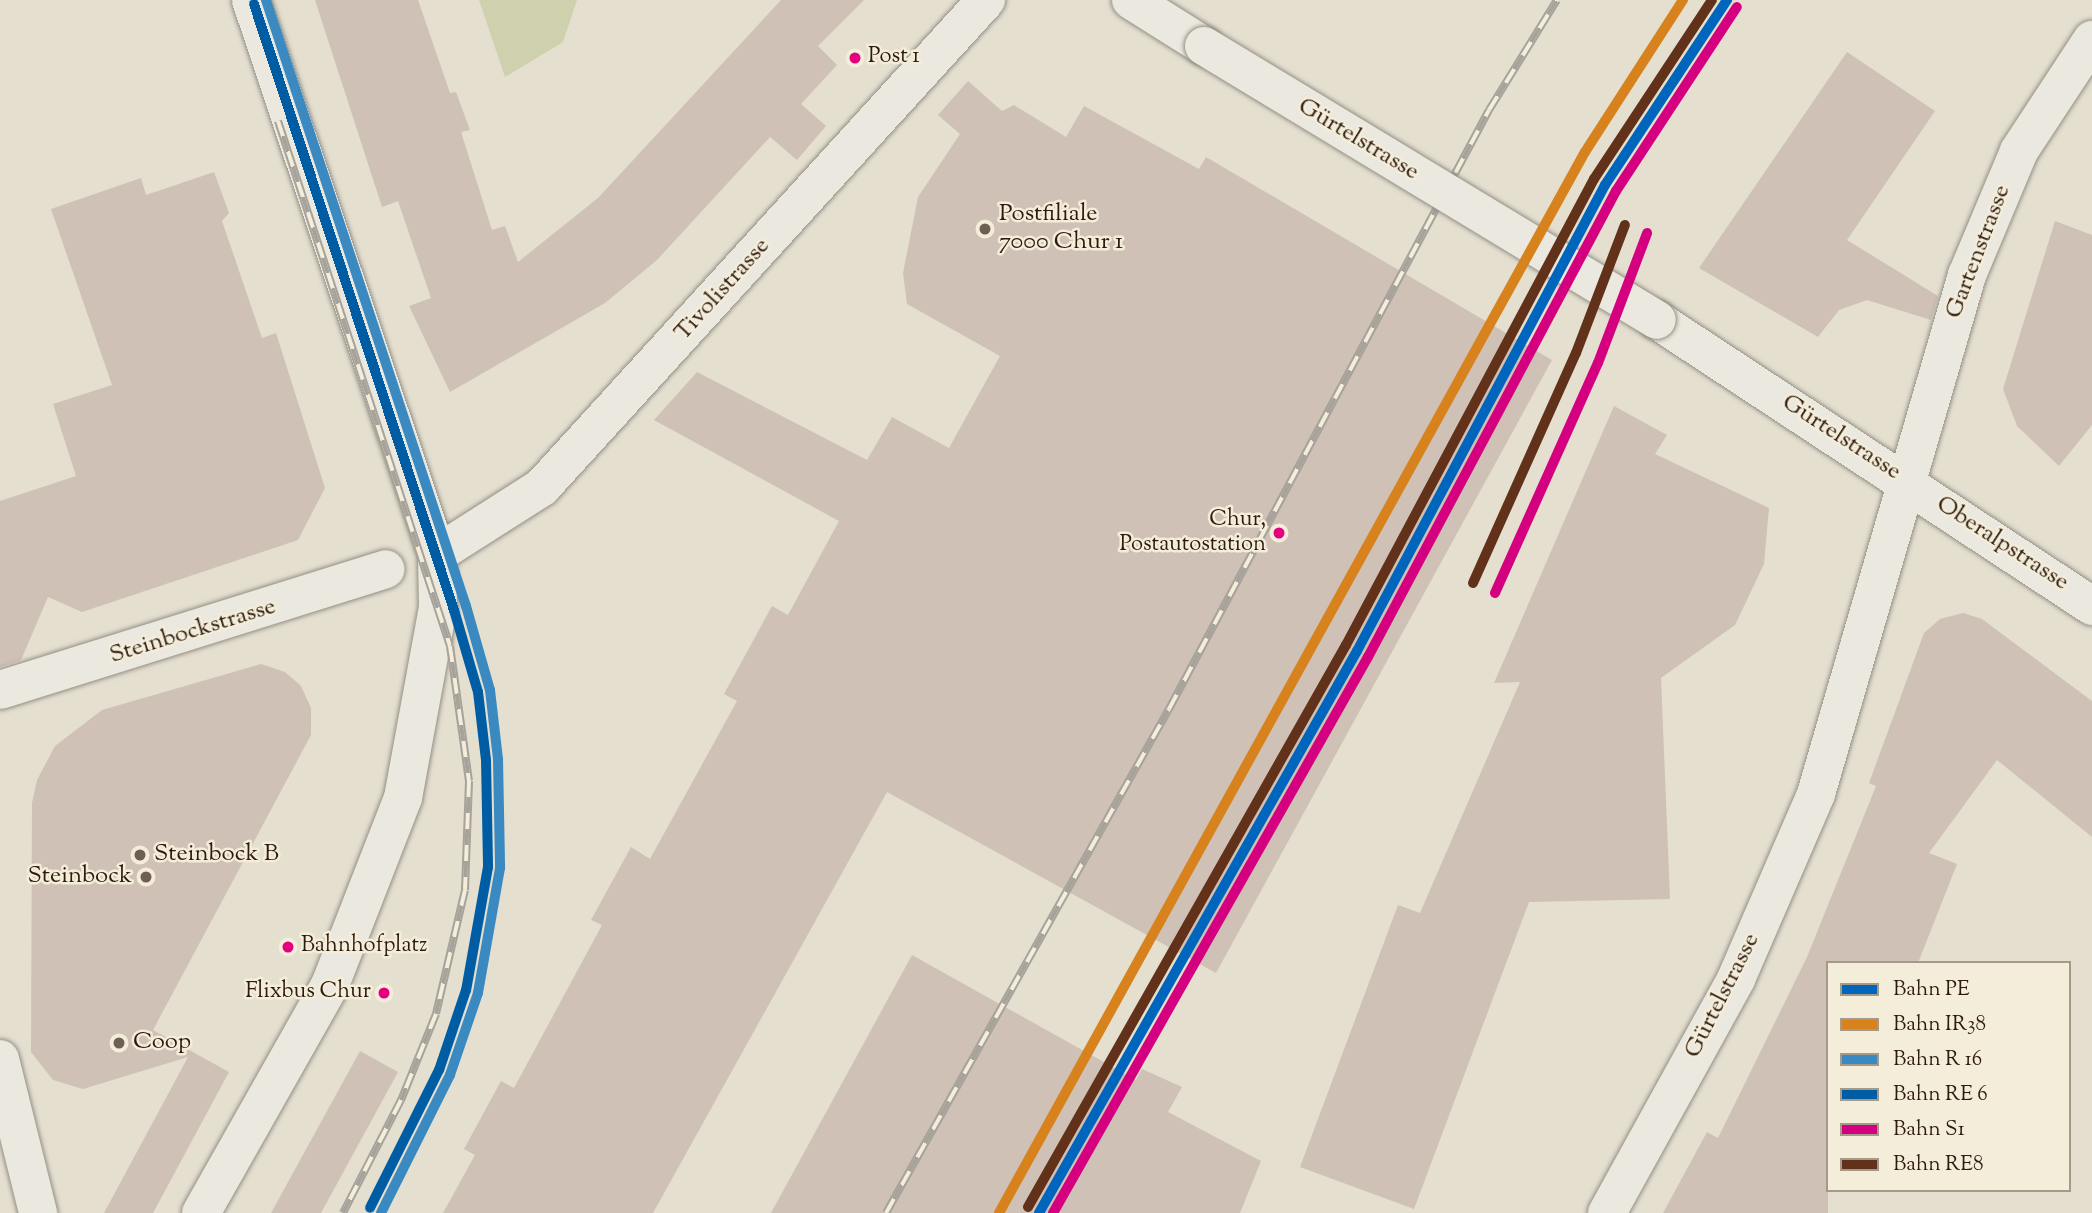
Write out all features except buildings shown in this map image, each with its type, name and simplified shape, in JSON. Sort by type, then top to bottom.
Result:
[{"type":"street","points":[[201,1213],[330,985],[403,798],[438,608],[437,554],[251,0]]},
{"type":"street","name":"Tivolistrasse","points":[[437,554],[542,487],[986,0]]},
{"type":"street","name":"Gürtelstrasse","points":[[1131,0],[1204,47],[1657,320],[1910,483],[1816,794],[1736,979],[1607,1213]]},
{"type":"street","name":"Gartenstrasse","points":[[1910,483],[1931,387],[1992,209],[2019,151],[2092,40]]},
{"type":"street","name":"Oberalpstrasse","points":[[1910,483],[2092,606]]},
{"type":"street","name":"Steinbockstrasse","points":[[0,690],[385,569]]},
{"type":"street","points":[[0,1059],[38,1213]]},
{"type":"green space","points":[[479,0],[577,0],[563,42],[505,77]]},
{"type":"railway","points":[[886,1213],[1169,709],[1489,110],[1557,0]]},
{"type":"railway","points":[[278,121],[450,646],[469,781],[465,890],[436,1014],[401,1100],[343,1213]]},
{"type":"rail line","name":"IR38","points":[[999,1213],[1585,152],[1683,0]]},
{"type":"rail line","name":"RE8","points":[[1028,1207],[1346,645],[1594,179],[1712,0]]},
{"type":"rail line","name":"PE","points":[[1039,1213],[1357,651],[1605,185],[1727,0]]},
{"type":"rail line","name":"S1","points":[[1053,1213],[1368,657],[1616,191],[1737,7]]},
{"type":"rail line","name":"RE8","points":[[1473,583],[1576,353],[1625,225]]},
{"type":"rail line","name":"S1","points":[[1495,593],[1598,363],[1647,233]]},
{"type":"transit line","points":[[266,0],[466,606],[490,690],[498,759],[500,868],[478,993],[450,1075],[381,1213]]},
{"type":"transit line","points":[[254,4],[454,610],[478,692],[486,760],[488,867],[466,990],[439,1070],[370,1208]]},
{"type":"place","name":"Post 1","points":[[855,58]]},
{"type":"place","name":"Postfiliale 7000 Chur 1","points":[[985,229]]},
{"type":"place","name":"Chur, Postautostation","points":[[1279,533]]},
{"type":"place","name":"Steinbock B","points":[[140,855]]},
{"type":"place","name":"Steinbock","points":[[146,877]]},
{"type":"place","name":"Bahnhofplatz","points":[[288,947]]},
{"type":"place","name":"Flixbus Chur","points":[[384,993]]},
{"type":"place","name":"Coop","points":[[119,1043]]}]
